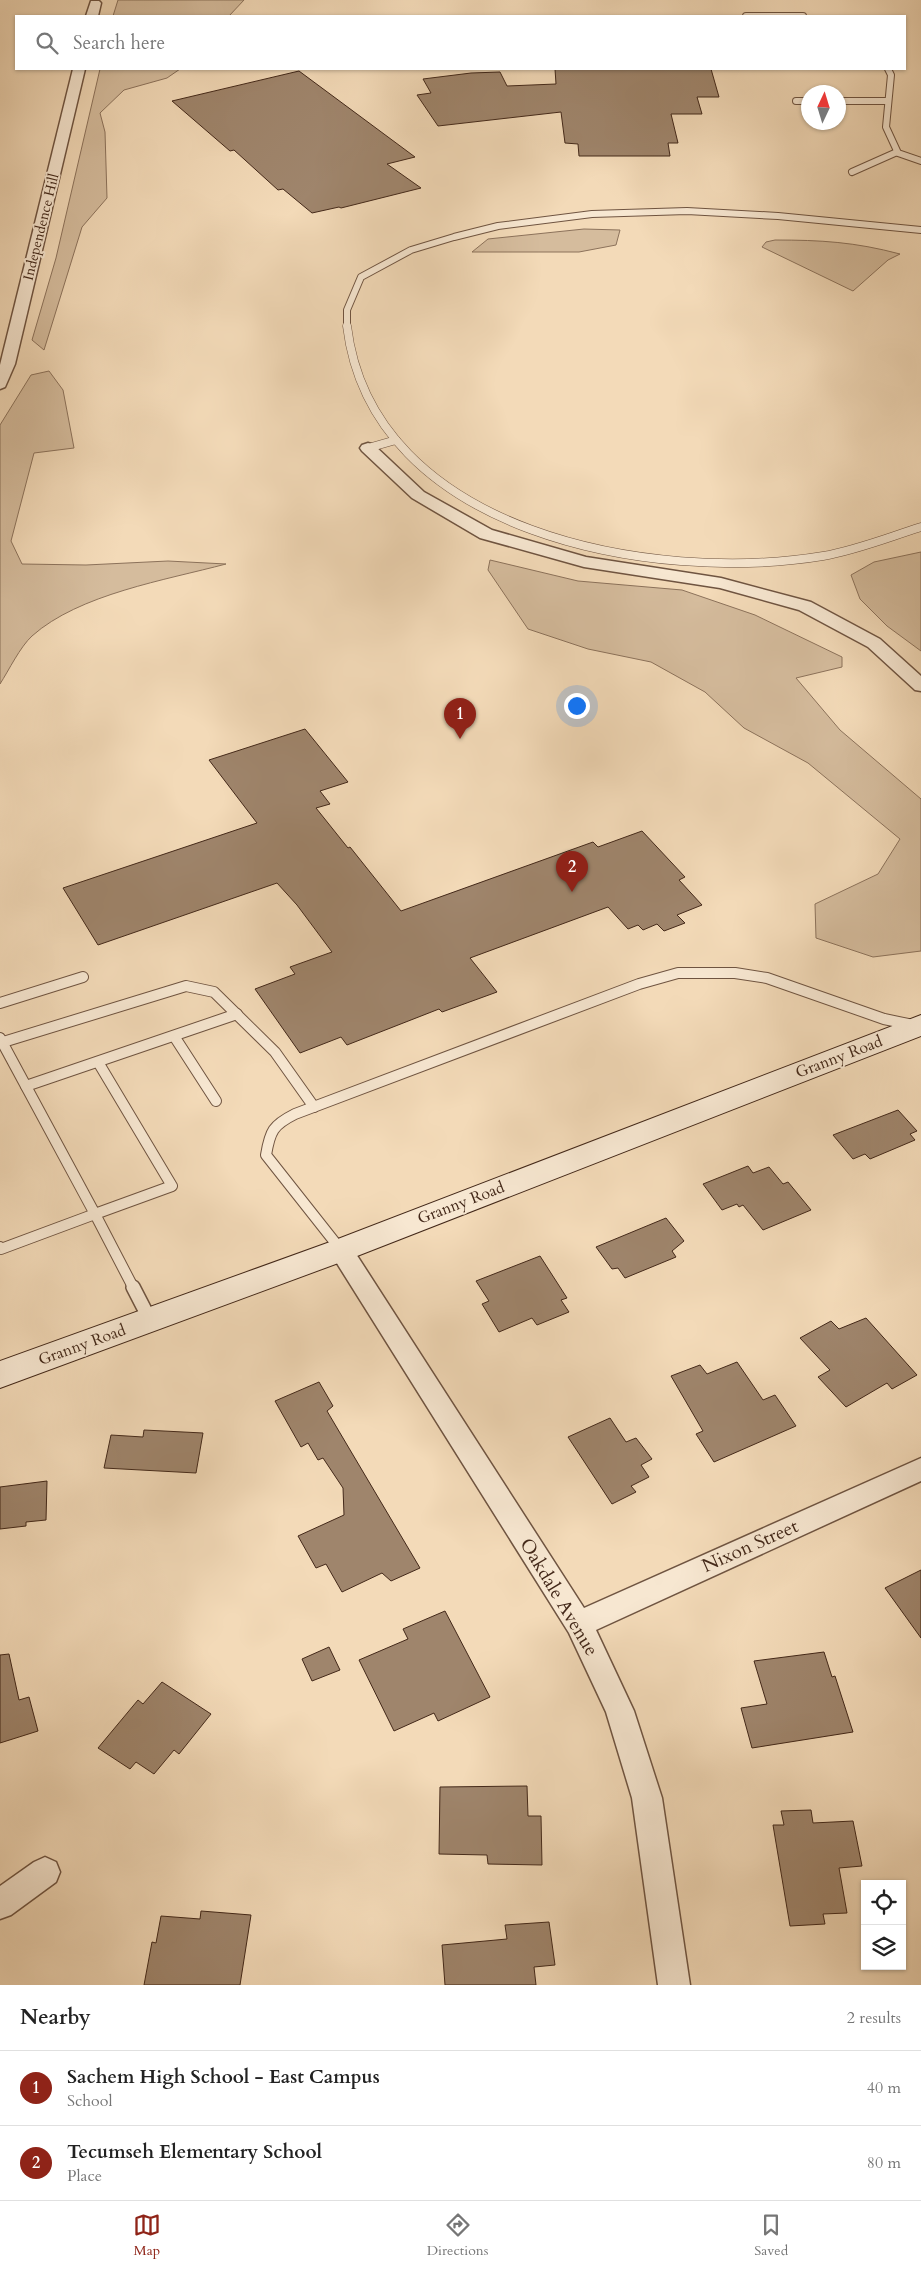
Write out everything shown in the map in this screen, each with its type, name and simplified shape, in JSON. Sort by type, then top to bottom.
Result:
[{"type":"street","points":[[92,15],[95,3]]},
{"type":"street","name":"Independence Hill","points":[[0,384],[8,364],[79,70]]},
{"type":"street","points":[[368,448],[418,495],[486,534],[584,562],[721,583],[805,606],[874,643],[921,686]]},
{"type":"street","name":"Granny Road","points":[[0,1375],[341,1250],[920,1026]]},
{"type":"street","name":"Oakdale Avenue","points":[[341,1250],[579,1624],[620,1710],[647,1798],[674,1985]]},
{"type":"street","name":"Nixon Street","points":[[579,1624],[921,1469]]},
{"type":"street","points":[[0,1904],[45,1872]]},
{"type":"lane","points":[[888,70],[890,75],[886,127],[897,152]]},
{"type":"lane","points":[[796,101],[801,101]]},
{"type":"lane","points":[[846,101],[888,101]]},
{"type":"lane","points":[[852,172],[897,152],[921,161]]},
{"type":"lane","points":[[921,230],[893,230],[777,216],[646,212],[564,218],[467,232],[408,251],[361,277],[345,318],[354,362],[376,415],[396,440],[440,480],[473,503],[513,524],[622,553],[692,562],[774,561],[825,556],[921,527]]},
{"type":"lane","points":[[368,448],[396,440]]},
{"type":"lane","points":[[341,1250],[266,1155],[269,1137],[276,1124],[314,1107],[639,984],[678,973],[735,973],[767,978],[884,1019],[920,1026]]},
{"type":"lane","points":[[0,1003],[83,976]]},
{"type":"lane","points":[[150,1320],[1,1041],[186,986],[214,992],[275,1052],[314,1107]]},
{"type":"lane","points":[[26,1086],[237,1014]]},
{"type":"lane","points":[[174,1036],[216,1101]]},
{"type":"lane","points":[[0,1247],[1,1249],[172,1186],[98,1062]]},
{"type":"shaded area","points":[[118,0],[244,0],[230,15],[113,15]]},
{"type":"shaded area","points":[[100,70],[179,70],[167,78],[124,90],[100,113],[105,132],[107,198],[82,227],[44,350],[32,340],[56,258]]},
{"type":"shaded area","points":[[584,229],[620,230],[616,245],[579,252],[472,252],[488,239]]},
{"type":"shaded area","points":[[775,240],[838,242],[900,254],[888,260],[853,291],[762,247],[766,242]]},
{"type":"shaded area","points":[[49,371],[63,390],[74,448],[34,453],[11,541],[22,564],[86,565],[168,561],[226,564],[124,590],[74,609],[51,622],[32,636],[19,652],[0,684],[0,425],[31,375]]},
{"type":"shaded area","points":[[921,552],[921,651],[887,626],[860,599],[851,575],[874,562]]},
{"type":"shaded area","points":[[490,560],[578,581],[682,590],[755,615],[842,657],[842,667],[796,678],[840,730],[921,799],[921,951],[873,957],[816,938],[815,904],[878,874],[900,839],[808,763],[744,728],[705,692],[651,662],[588,649],[528,629],[488,570]]},
{"type":"building","points":[[555,70],[711,70],[719,97],[697,97],[702,114],[671,114],[678,143],[668,143],[670,156],[579,156],[578,144],[565,143],[561,112],[438,126],[417,95],[431,93],[423,79],[471,73],[500,72],[507,86],[556,84]]},
{"type":"building","points":[[299,71],[415,157],[387,164],[421,188],[341,208],[312,213],[283,189],[278,190],[234,150],[230,151],[172,101]]},
{"type":"building","points":[[305,729],[348,782],[320,791],[330,804],[316,808],[401,911],[593,842],[598,847],[642,831],[685,877],[679,880],[702,905],[677,915],[685,923],[664,931],[657,924],[643,930],[638,925],[628,929],[608,907],[470,958],[497,992],[442,1012],[439,1009],[347,1045],[341,1037],[300,1053],[255,989],[295,974],[290,967],[332,952],[297,905],[277,883],[98,945],[63,888],[257,823],[209,760]]},
{"type":"building","points":[[898,1110],[917,1131],[910,1134],[915,1140],[870,1159],[865,1154],[853,1159],[833,1135]]},
{"type":"building","points":[[748,1166],[753,1173],[769,1167],[783,1184],[788,1182],[811,1210],[763,1230],[743,1205],[739,1207],[737,1204],[722,1210],[703,1184]]},
{"type":"building","points":[[666,1218],[684,1241],[672,1251],[676,1257],[625,1278],[618,1268],[612,1269],[596,1247]]},
{"type":"building","points":[[540,1256],[567,1298],[561,1300],[569,1312],[537,1325],[532,1318],[499,1332],[482,1304],[489,1301],[476,1281]]},
{"type":"building","points":[[866,1318],[917,1375],[892,1389],[887,1383],[846,1407],[818,1377],[830,1370],[800,1338],[831,1321],[839,1329]]},
{"type":"building","points":[[737,1362],[763,1400],[775,1395],[796,1426],[714,1462],[696,1434],[703,1431],[671,1376],[700,1365],[707,1374]]},
{"type":"building","points":[[319,1382],[333,1406],[327,1411],[420,1568],[391,1581],[382,1573],[342,1592],[326,1564],[316,1568],[298,1536],[344,1515],[343,1488],[323,1458],[318,1460],[308,1443],[301,1447],[275,1401]]},
{"type":"building","points":[[610,1418],[626,1442],[636,1438],[652,1459],[641,1465],[649,1477],[631,1486],[636,1492],[612,1504],[568,1437]]},
{"type":"building","points":[[144,1430],[203,1433],[196,1473],[104,1468],[111,1435],[143,1437]]},
{"type":"building","points":[[47,1481],[46,1520],[26,1522],[26,1526],[0,1529],[0,1487]]},
{"type":"building","points":[[921,1570],[921,1638],[885,1588]]},
{"type":"building","points":[[445,1611],[490,1697],[438,1721],[434,1713],[394,1731],[359,1660],[408,1639],[403,1629]]},
{"type":"building","points":[[329,1647],[340,1670],[312,1681],[302,1659]]},
{"type":"building","points":[[824,1652],[832,1677],[835,1676],[853,1732],[752,1748],[741,1708],[767,1704],[754,1661]]},
{"type":"building","points":[[9,1654],[19,1700],[29,1697],[38,1731],[0,1743],[0,1655]]},
{"type":"building","points":[[162,1682],[211,1714],[179,1754],[174,1750],[154,1774],[136,1762],[130,1769],[98,1748],[138,1700],[143,1704]]},
{"type":"building","points":[[527,1786],[528,1816],[541,1816],[542,1865],[488,1864],[487,1855],[439,1854],[440,1787]]},
{"type":"building","points":[[811,1810],[813,1823],[853,1821],[862,1866],[839,1868],[847,1913],[823,1914],[825,1924],[790,1926],[773,1825],[784,1825],[781,1811]]},
{"type":"building","points":[[201,1911],[251,1915],[240,1985],[144,1985],[152,1942],[156,1943],[161,1916],[200,1919]]},
{"type":"building","points":[[549,1922],[555,1965],[534,1967],[536,1985],[445,1985],[442,1945],[507,1939],[505,1925]]},
{"type":"place","name":"Sachem High School - East Campus","points":[[460,739]]},
{"type":"place","name":"Tecumseh Elementary School","points":[[572,892]]}]
